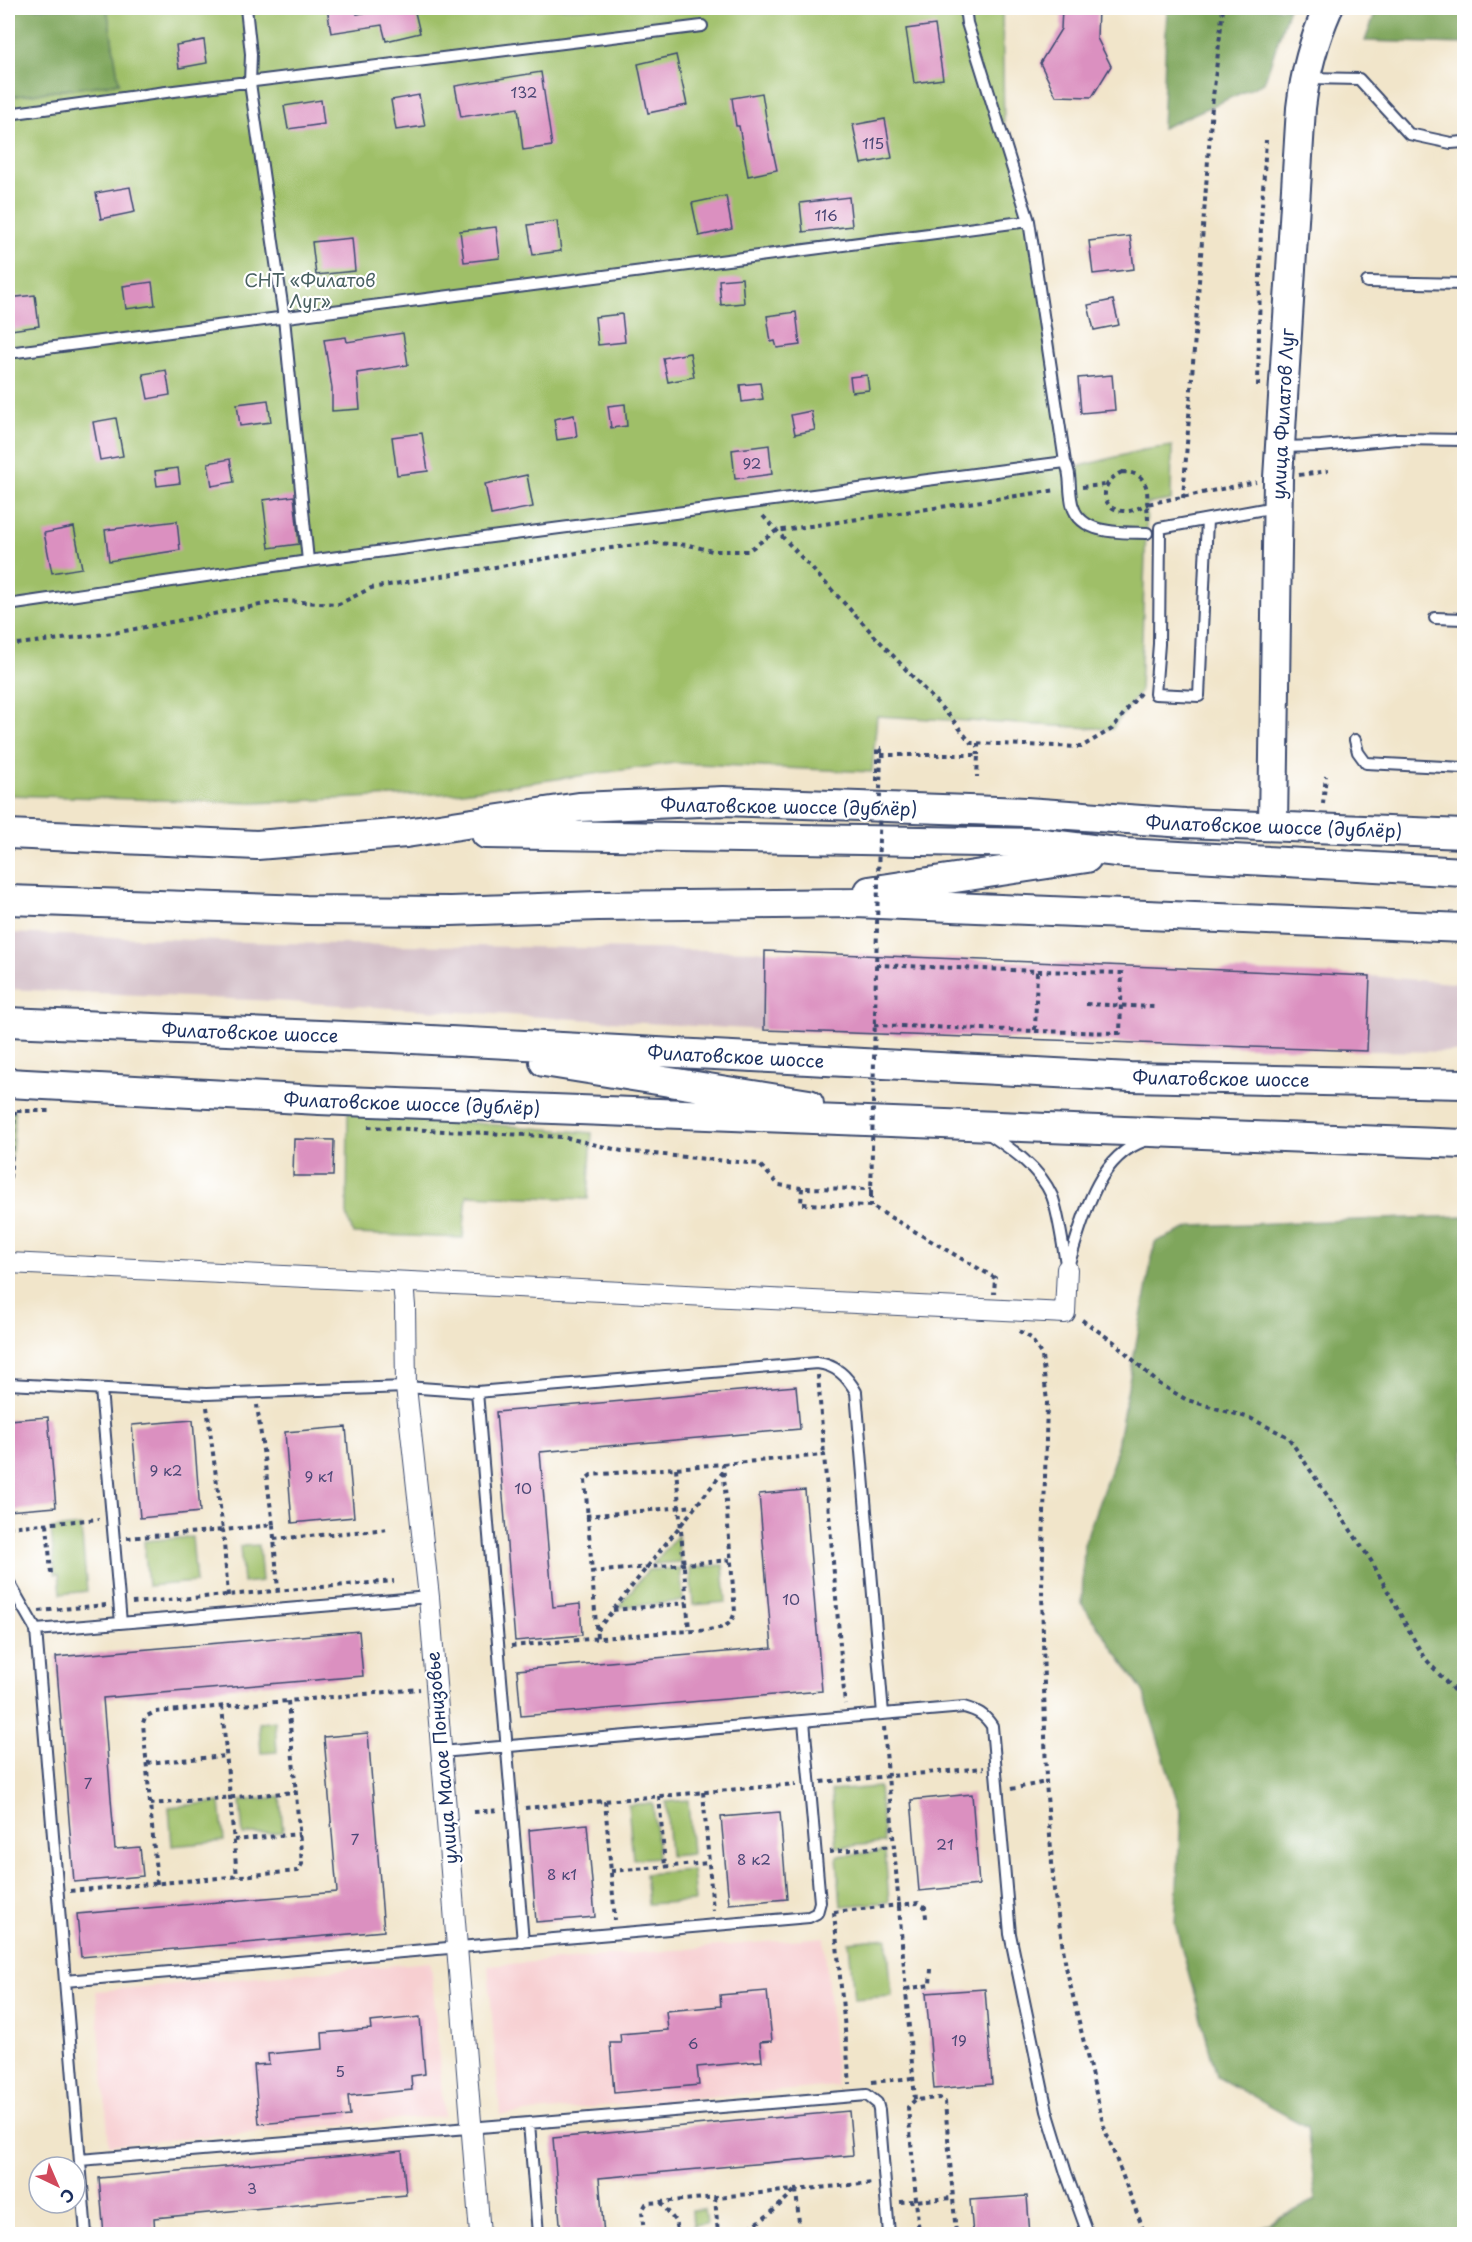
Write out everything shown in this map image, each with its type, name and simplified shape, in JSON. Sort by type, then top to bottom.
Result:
[{"type":"street","name":"улица Филатов Луг","points":[[1273,825],[1279,447],[1301,108],[1305,78],[1316,36],[1328,8]]},
{"type":"street","name":"Филатовское шоссе (дублёр)","points":[[8,834],[257,845],[406,833],[579,807],[723,801],[1026,812],[1185,824],[1273,825],[1464,834]]},
{"type":"street","points":[[406,833],[1042,843],[1125,853],[1464,872]]},
{"type":"street","points":[[786,904],[1125,853]]},
{"type":"street","points":[[8,900],[328,910],[451,911],[855,903],[1464,928]]},
{"type":"street","name":"Филатовское шоссе","points":[[8,1022],[393,1038],[1130,1077],[1464,1084]]},
{"type":"street","points":[[393,1038],[938,1125]]},
{"type":"street","name":"Филатовское шоссе (дублёр)","points":[[8,1083],[319,1100],[1464,1144]]},
{"type":"street","points":[[8,1263],[1065,1313],[1067,1269]]},
{"type":"street","name":"улица Малое Понизовье","points":[[403,1282],[406,1387],[429,1597],[480,2235]]},
{"type":"lane","points":[[246,8],[251,54],[250,83],[284,318],[309,561]]},
{"type":"lane","points":[[965,8],[977,56],[1029,221],[1065,462],[1069,468],[1071,505],[1082,521],[1103,532],[1147,533]]},
{"type":"lane","points":[[8,114],[166,92],[702,26]]},
{"type":"lane","points":[[1305,78],[1359,79],[1409,134],[1451,142],[1464,142]]},
{"type":"lane","points":[[8,353],[1029,221]]},
{"type":"lane","points":[[1367,282],[1464,284]]},
{"type":"lane","points":[[1279,447],[1321,446],[1397,439],[1464,440]]},
{"type":"lane","points":[[8,605],[309,561],[1065,462]]},
{"type":"lane","points":[[1206,520],[1199,696],[1155,694],[1159,644],[1160,528],[1277,507]]},
{"type":"lane","points":[[1435,618],[1464,619]]},
{"type":"lane","points":[[1355,740],[1358,752],[1366,763],[1464,768]]},
{"type":"lane","points":[[976,1126],[1011,1149],[1037,1173],[1052,1196],[1067,1269]]},
{"type":"lane","points":[[1067,1269],[1094,1191],[1112,1164],[1131,1145],[1171,1131]]},
{"type":"lane","points":[[8,1384],[205,1394],[406,1387],[477,1392],[817,1363],[831,1366],[850,1381],[856,1392],[883,1714]]},
{"type":"lane","points":[[101,1389],[121,1623]]},
{"type":"lane","points":[[477,1392],[523,1942]]},
{"type":"lane","points":[[8,1581],[36,1630],[80,2155]]},
{"type":"lane","points":[[36,1630],[429,1597]]},
{"type":"lane","points":[[441,1752],[964,1707],[978,1711],[992,1726],[1010,1934],[1047,2111],[1066,2173],[1089,2235]]},
{"type":"lane","points":[[65,1981],[809,1917],[817,1913],[820,1902],[804,1721]]},
{"type":"lane","points":[[87,2159],[867,2095],[877,2103],[879,2110],[889,2235]]},
{"type":"lane","points":[[529,2123],[538,2235]]},
{"type":"lane","points":[[84,2215],[86,2235]]},
{"type":"path","points":[[1183,498],[1210,129],[1223,8]]},
{"type":"path","points":[[1258,388],[1261,223],[1266,140]]},
{"type":"path","points":[[1147,533],[1147,504],[1148,491],[1143,478],[1133,472],[1122,472],[1112,477],[1105,485],[1105,497],[1112,506],[1122,512],[1147,504],[1259,481]]},
{"type":"path","points":[[8,645],[114,633],[281,601],[339,604],[371,588],[595,550],[653,543],[689,545],[712,551],[748,551],[776,531],[1069,488],[1105,485]]},
{"type":"path","points":[[759,511],[971,742],[1081,747],[1112,729],[1140,693]]},
{"type":"path","points":[[977,777],[978,742]]},
{"type":"path","points":[[872,1206],[881,748],[877,748],[877,781]]},
{"type":"path","points":[[880,755],[978,755]]},
{"type":"path","points":[[1323,804],[1326,776]]},
{"type":"path","points":[[874,1025],[1120,1033],[1122,973],[875,965]]},
{"type":"path","points":[[1035,1031],[1037,970]]},
{"type":"path","points":[[1086,1004],[1154,1007]]},
{"type":"path","points":[[8,1111],[61,1111]]},
{"type":"path","points":[[8,1205],[15,1111]]},
{"type":"path","points":[[359,1127],[563,1137],[622,1151],[759,1164],[779,1185],[872,1192]]},
{"type":"path","points":[[802,1188],[801,1204],[872,1206],[994,1278],[994,1294]]},
{"type":"path","points":[[1065,1313],[1082,1320],[1114,1342],[1158,1383],[1187,1400],[1250,1418],[1288,1437],[1372,1562],[1423,1656],[1464,1702]]},
{"type":"path","points":[[1019,1331],[1031,1338],[1042,1356],[1047,1402],[1041,1589],[1046,1782],[1054,1890],[1066,1967],[1104,2127],[1145,2235]]},
{"type":"path","points":[[817,1363],[846,1717]]},
{"type":"path","points":[[256,1392],[273,1525],[280,1610]]},
{"type":"path","points":[[205,1394],[223,1530],[230,1614]]},
{"type":"path","points":[[597,1638],[584,1484],[587,1477],[824,1455]]},
{"type":"path","points":[[515,1646],[719,1628],[727,1625],[735,1612],[723,1464]]},
{"type":"path","points":[[675,1468],[689,1630]]},
{"type":"path","points":[[596,1630],[723,1472]]},
{"type":"path","points":[[586,1516],[696,1506]]},
{"type":"path","points":[[8,1527],[112,1518]]},
{"type":"path","points":[[47,1523],[51,1574]]},
{"type":"path","points":[[114,1539],[273,1525]]},
{"type":"path","points":[[274,1539],[390,1529]]},
{"type":"path","points":[[591,1572],[731,1560]]},
{"type":"path","points":[[25,1612],[394,1581]]},
{"type":"path","points":[[613,1610],[687,1603]]},
{"type":"path","points":[[157,1884],[143,1723],[148,1714],[436,1688]]},
{"type":"path","points":[[75,1891],[298,1871],[302,1864],[288,1701]]},
{"type":"path","points":[[222,1706],[237,1877]]},
{"type":"path","points":[[883,1714],[915,2100]]},
{"type":"path","points":[[147,1763],[227,1756]]},
{"type":"path","points":[[474,1812],[996,1767]]},
{"type":"path","points":[[998,1791],[1046,1782]]},
{"type":"path","points":[[150,1804],[296,1792]]},
{"type":"path","points":[[703,1792],[714,1925]]},
{"type":"path","points":[[659,1796],[665,1866]]},
{"type":"path","points":[[605,1801],[616,1934]]},
{"type":"path","points":[[234,1840],[300,1834]]},
{"type":"path","points":[[815,1853],[894,1846]]},
{"type":"path","points":[[611,1871],[709,1863]]},
{"type":"path","points":[[817,1913],[921,1904],[925,1907],[927,1918]]},
{"type":"path","points":[[834,1911],[850,2085],[913,2078]]},
{"type":"path","points":[[906,1989],[926,1987],[930,1984],[931,1969]]},
{"type":"path","points":[[919,2235],[908,2107],[915,2100],[944,2100],[956,2235]]},
{"type":"path","points":[[644,2235],[643,2207],[649,2203],[855,2184]]},
{"type":"path","points":[[732,2235],[770,2215],[796,2189]]},
{"type":"path","points":[[796,2189],[800,2235]]},
{"type":"path","points":[[715,2197],[718,2235]]},
{"type":"path","points":[[887,2203],[953,2198]]},
{"type":"path","points":[[661,2202],[675,2221],[678,2235]]},
{"type":"path","points":[[754,2225],[755,2235]]},
{"type":"shaded area","points":[[8,933],[274,943],[766,951],[764,1030],[273,1001],[8,989]]},
{"type":"shaded area","points":[[1370,976],[1464,984],[1464,1052],[1367,1051]]},
{"type":"shaded area","points":[[824,1937],[837,2086],[500,2115],[488,1966]]},
{"type":"shaded area","points":[[431,1962],[444,2116],[109,2145],[96,1991]]},
{"type":"green space","points":[[8,8],[107,8],[119,83],[8,97]]},
{"type":"green space","name":"СНТ «Филатов Луг»","points":[[107,8],[1002,8],[1004,125],[1036,225],[1073,468],[1143,450],[1172,446],[1171,500],[1147,504],[1140,692],[1112,729],[877,716],[872,772],[674,763],[455,793],[255,803],[8,795],[8,97],[119,83]]},
{"type":"green space","points":[[1167,8],[1289,8],[1264,83],[1162,128]]},
{"type":"green space","points":[[1377,8],[1464,8],[1464,44],[1365,41]]},
{"type":"green space","points":[[8,1111],[15,1111],[8,1205]]},
{"type":"green space","points":[[348,1112],[592,1133],[588,1199],[467,1195],[463,1238],[353,1234],[347,1215]]},
{"type":"green space","points":[[1464,1216],[1464,2234],[1257,2234],[1256,2230],[1316,2200],[1307,2127],[1217,2077],[1175,1924],[1181,1813],[1143,1691],[1082,1604],[1084,1544],[1115,1457],[1155,1242],[1193,1226]]},
{"type":"green space","points":[[81,1526],[87,1591],[61,1594],[59,1574],[55,1574],[51,1529]]},
{"type":"green space","points":[[678,1535],[680,1562],[653,1564]]},
{"type":"green space","points":[[192,1537],[196,1582],[148,1586],[144,1541]]},
{"type":"green space","points":[[259,1545],[262,1581],[243,1583],[240,1546]]},
{"type":"green space","points":[[723,1565],[726,1602],[693,1605],[690,1568]]},
{"type":"green space","points":[[680,1568],[683,1601],[618,1607],[648,1570]]},
{"type":"green space","points":[[275,1721],[277,1752],[261,1753],[259,1723]]},
{"type":"green space","points":[[879,1787],[884,1843],[836,1847],[831,1791]]},
{"type":"green space","points":[[280,1797],[283,1832],[243,1835],[240,1801]]},
{"type":"green space","points":[[688,1800],[692,1854],[670,1856],[666,1802]]},
{"type":"green space","points":[[220,1802],[224,1841],[172,1846],[169,1807]]},
{"type":"green space","points":[[653,1803],[658,1857],[633,1859],[628,1805]]},
{"type":"green space","points":[[885,1851],[889,1902],[841,1906],[837,1856]]},
{"type":"green space","points":[[692,1870],[695,1901],[648,1904],[645,1874]]},
{"type":"green space","points":[[887,1938],[892,1996],[854,1999],[849,1942]]},
{"type":"green space","points":[[704,2209],[706,2224],[693,2226],[692,2210]]},
{"type":"building","points":[[327,8],[356,8],[357,14],[387,8],[414,8],[420,33],[386,41],[382,25],[331,33]]},
{"type":"building","points":[[1062,8],[1098,8],[1097,38],[1111,66],[1092,97],[1056,96],[1040,63],[1061,29]]},
{"type":"building","points":[[935,25],[943,79],[914,83],[906,29]]},
{"type":"building","points":[[204,40],[207,63],[179,68],[176,45]]},
{"type":"building","points":[[676,55],[687,105],[648,113],[638,64]]},
{"type":"building","points":[[541,72],[552,146],[523,150],[518,108],[461,117],[455,86]]},
{"type":"building","points":[[762,93],[777,170],[748,176],[732,98]]},
{"type":"building","points":[[419,95],[425,126],[396,130],[391,100]]},
{"type":"building","points":[[321,100],[324,124],[288,129],[284,106]]},
{"type":"building","points":[[885,119],[892,158],[861,164],[853,125]]},
{"type":"building","points":[[130,187],[135,212],[101,219],[96,193]]},
{"type":"building","points":[[726,196],[732,229],[699,236],[692,203]]},
{"type":"building","points":[[849,197],[852,226],[803,232],[800,203]]},
{"type":"building","points":[[557,221],[561,251],[533,255],[528,225]]},
{"type":"building","points":[[496,227],[500,258],[464,262],[460,231]]},
{"type":"building","points":[[1130,236],[1134,269],[1093,274],[1089,241]]},
{"type":"building","points":[[352,238],[355,271],[316,275],[312,242]]},
{"type":"building","points":[[742,278],[744,303],[721,305],[719,280]]},
{"type":"building","points":[[152,282],[155,305],[126,309],[123,286]]},
{"type":"building","points":[[35,295],[39,326],[11,330],[8,298]]},
{"type":"building","points":[[1113,300],[1119,325],[1094,330],[1088,305]]},
{"type":"building","points":[[796,312],[800,345],[777,348],[775,341],[771,342],[767,316]]},
{"type":"building","points":[[622,314],[625,342],[598,345],[595,317]]},
{"type":"building","points":[[403,333],[408,365],[357,373],[360,409],[332,411],[332,388],[324,340],[346,337],[347,342]]},
{"type":"building","points":[[690,353],[694,377],[668,382],[663,358]]},
{"type":"building","points":[[166,370],[170,395],[148,399],[143,374]]},
{"type":"building","points":[[867,375],[869,390],[852,392],[850,377]]},
{"type":"building","points":[[1112,375],[1115,410],[1081,413],[1078,378]]},
{"type":"building","points":[[760,383],[763,399],[742,402],[740,385]]},
{"type":"building","points":[[268,400],[271,422],[240,426],[237,404]]},
{"type":"building","points":[[625,404],[627,426],[611,428],[608,406]]},
{"type":"building","points":[[811,411],[815,430],[795,434],[791,415]]},
{"type":"building","points":[[574,415],[577,437],[557,440],[554,419]]},
{"type":"building","points":[[116,418],[123,456],[100,460],[93,422]]},
{"type":"building","points":[[422,433],[428,471],[397,475],[392,437]]},
{"type":"building","points":[[769,445],[772,474],[735,479],[732,450]]},
{"type":"building","points":[[230,459],[234,482],[212,486],[208,463]]},
{"type":"building","points":[[178,468],[180,483],[157,486],[155,471]]},
{"type":"building","points":[[527,475],[533,507],[491,515],[485,484]]},
{"type":"building","points":[[294,496],[299,544],[269,548],[263,500]]},
{"type":"building","points":[[177,521],[180,550],[109,561],[105,530]]},
{"type":"building","points":[[74,527],[82,568],[52,573],[44,533]]},
{"type":"building","points":[[765,951],[1370,976],[1367,1051],[764,1030]]},
{"type":"building","points":[[294,1139],[334,1140],[333,1176],[293,1176]]},
{"type":"building","points":[[796,1386],[800,1429],[540,1452],[553,1607],[580,1604],[582,1635],[515,1641],[496,1412]]},
{"type":"building","points":[[48,1417],[56,1507],[8,1511],[8,1420]]},
{"type":"building","points":[[193,1420],[200,1512],[140,1518],[132,1425]]},
{"type":"building","points":[[346,1427],[354,1517],[292,1523],[285,1432]]},
{"type":"building","points":[[805,1490],[822,1691],[521,1716],[517,1670],[772,1648],[759,1494]]},
{"type":"building","points":[[359,1631],[363,1676],[103,1698],[115,1849],[140,1847],[143,1876],[74,1882],[56,1657]]},
{"type":"building","points":[[368,1733],[384,1931],[81,1957],[77,1914],[337,1892],[324,1737]]},
{"type":"building","points":[[972,1794],[979,1885],[919,1891],[911,1800]]},
{"type":"building","points":[[780,1812],[787,1899],[729,1904],[721,1817]]},
{"type":"building","points":[[587,1824],[595,1917],[536,1922],[529,1830]]},
{"type":"building","points":[[985,1989],[992,2084],[934,2089],[926,1993]]},
{"type":"building","points":[[767,1991],[772,2041],[760,2042],[762,2061],[697,2067],[699,2085],[614,2093],[610,2043],[621,2043],[620,2034],[668,2030],[666,2011],[721,2006],[720,1995]]},
{"type":"building","points":[[420,2017],[425,2074],[411,2076],[412,2090],[348,2096],[350,2116],[259,2124],[254,2065],[269,2064],[268,2054],[323,2049],[322,2033],[371,2029],[370,2022]]},
{"type":"building","points":[[849,2111],[853,2155],[599,2178],[604,2235],[561,2235],[553,2138]]},
{"type":"building","points":[[402,2151],[406,2195],[154,2218],[155,2235],[104,2235],[99,2178]]},
{"type":"building","points":[[1027,2196],[1030,2235],[973,2235],[970,2200]]}]
